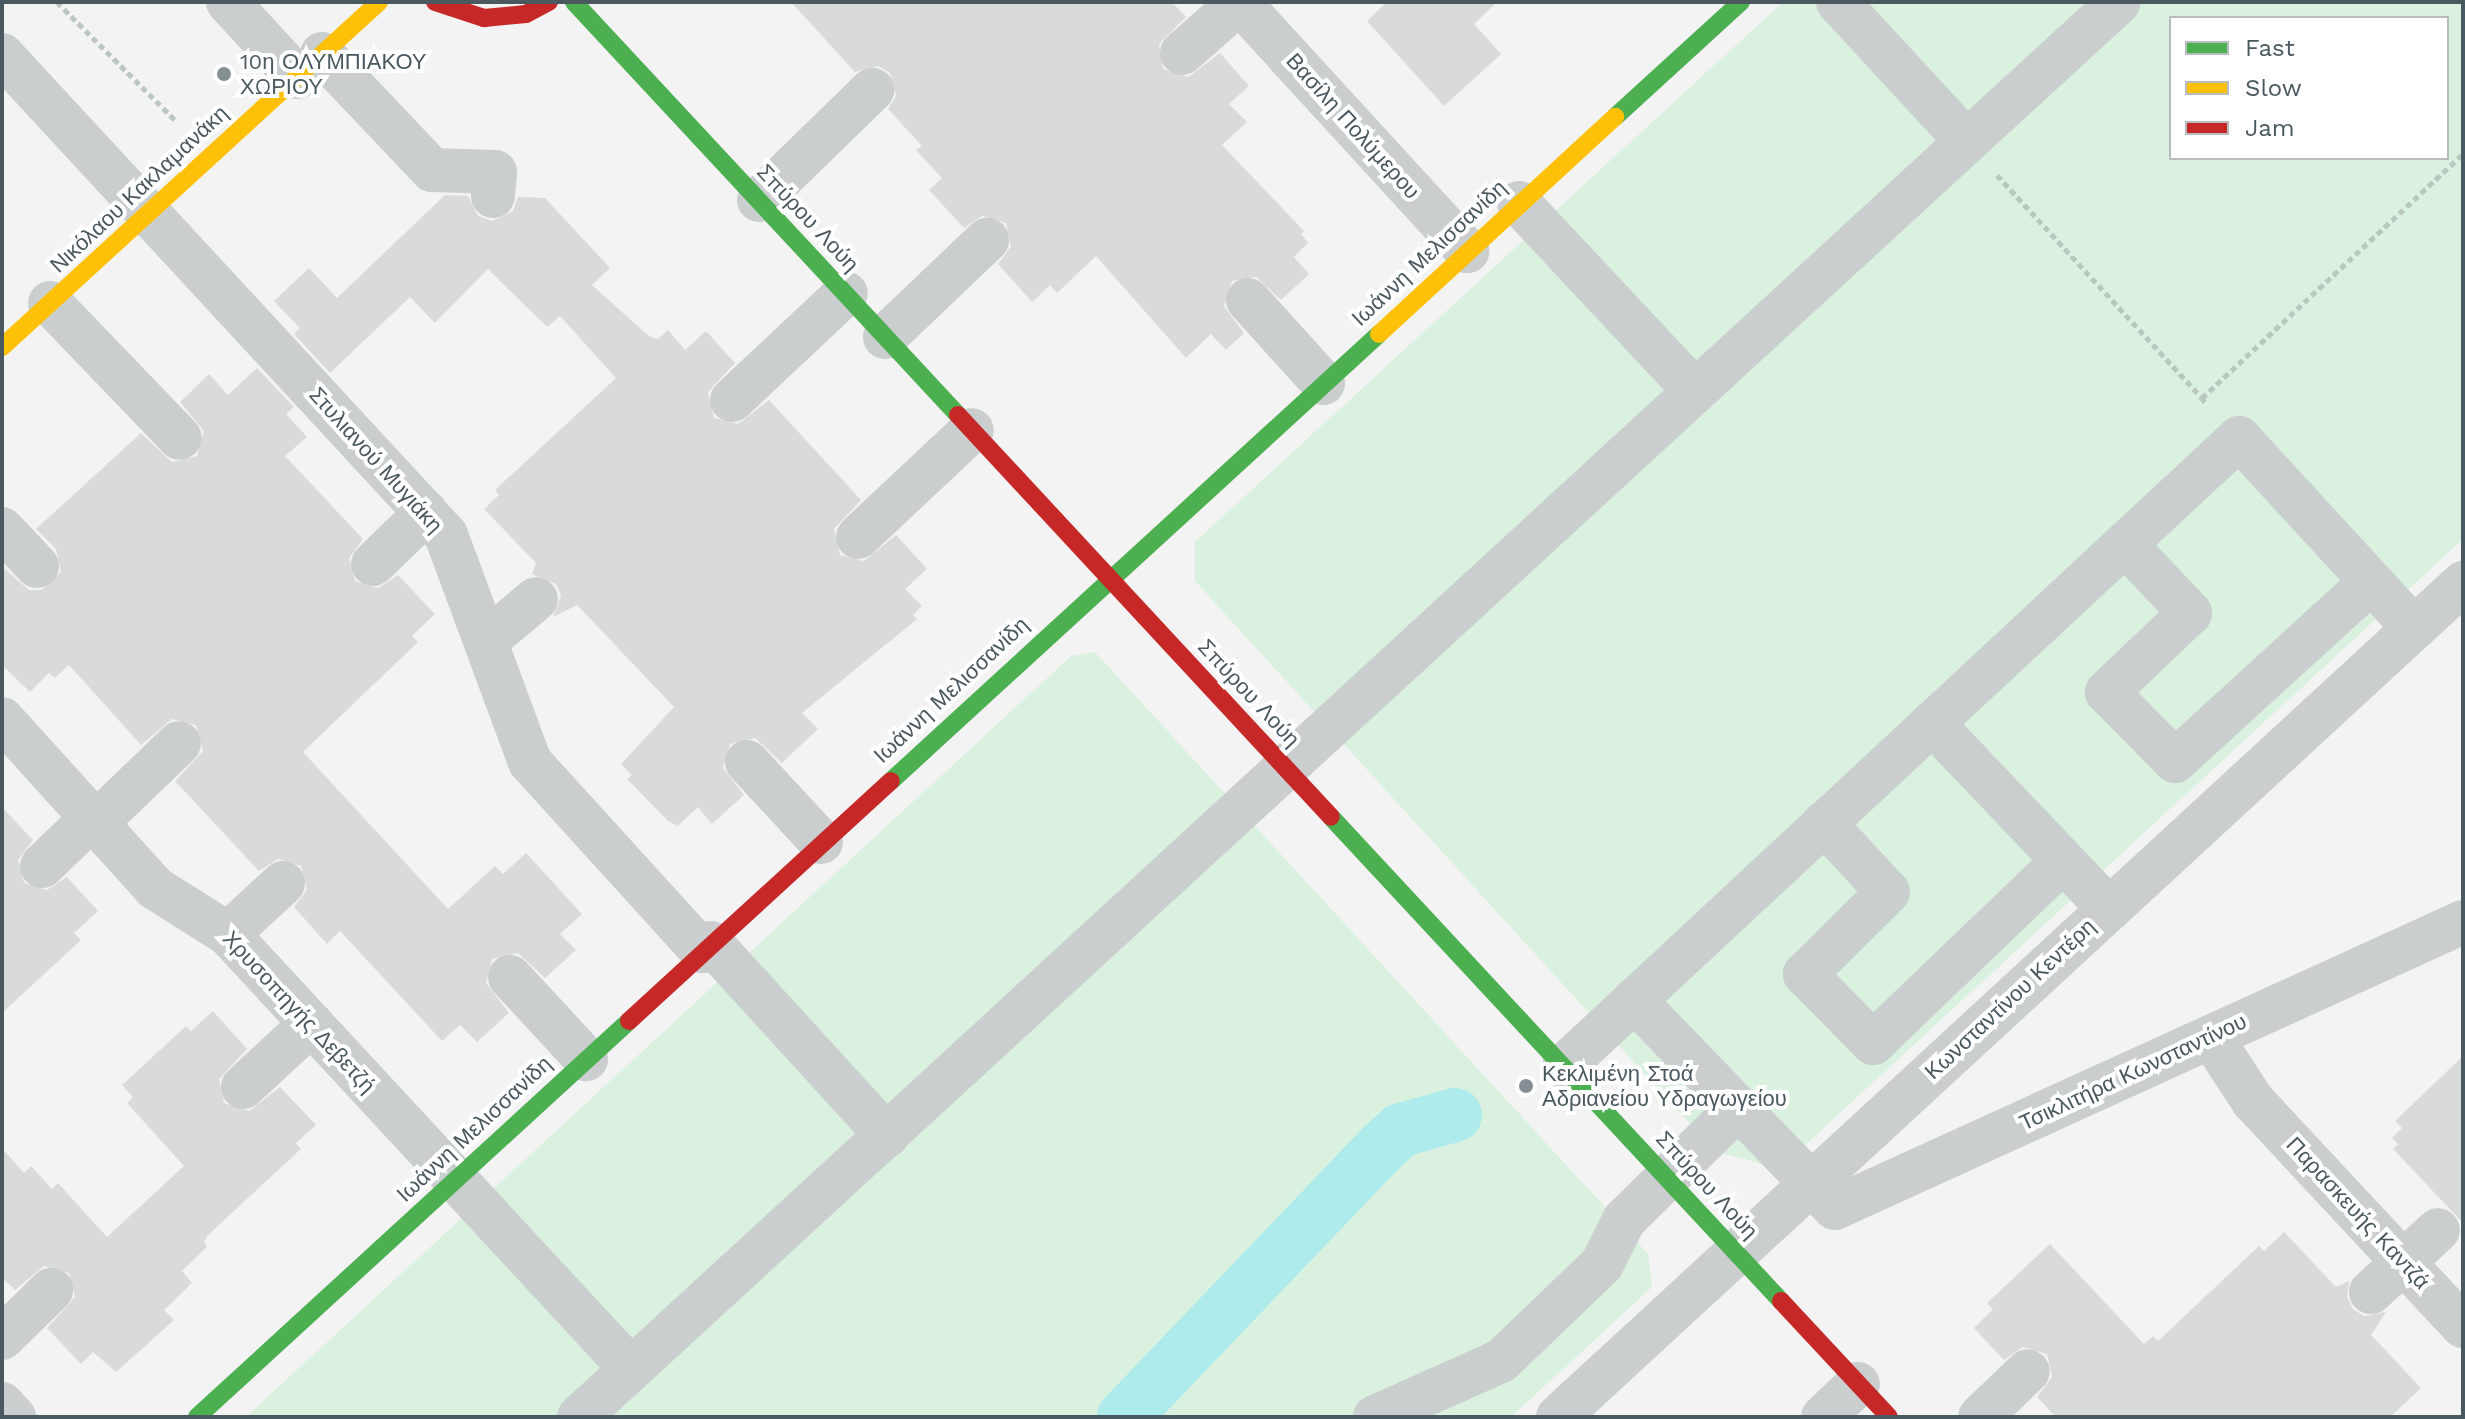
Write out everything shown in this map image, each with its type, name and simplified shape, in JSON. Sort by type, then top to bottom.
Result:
[{"type":"street","points":[[228,2],[310,65],[432,170],[495,172],[493,196]]},
{"type":"street","name":"Νικόλαου Κακλαμανάκη","points":[[2,347],[379,2]]},
{"type":"street","points":[[435,2],[484,18],[526,14],[549,2]]},
{"type":"street","name":"Σπύρου Λούη","points":[[574,2],[1889,1417]]},
{"type":"street","points":[[1182,53],[1239,2]]},
{"type":"street","name":"Βασίλη Πολύμερου","points":[[1239,2],[1467,251]]},
{"type":"street","name":"Ιωάννη Μελισσανίδη","points":[[197,1417],[1108,577],[1741,2]]},
{"type":"street","points":[[1838,2],[1967,142]]},
{"type":"street","points":[[579,1417],[2119,2]]},
{"type":"street","name":"Στυλιανού Μυγιάκη","points":[[2,55],[446,535],[530,762],[887,1136]]},
{"type":"street","points":[[759,200],[872,90]]},
{"type":"street","points":[[1519,203],[1695,391]]},
{"type":"street","points":[[885,337],[987,240]]},
{"type":"street","points":[[732,400],[846,293]]},
{"type":"street","points":[[1248,300],[1323,383]]},
{"type":"street","points":[[50,303],[180,438]]},
{"type":"street","points":[[858,537],[972,430]]},
{"type":"street","points":[[1564,1066],[2239,438],[2414,628]]},
{"type":"street","points":[[373,564],[426,513]]},
{"type":"street","points":[[2,529],[37,566]]},
{"type":"street","points":[[2125,544],[2190,613],[2107,692],[2175,761],[2371,582]]},
{"type":"street","name":"Κωνσταντίνου Κεντέρη","points":[[1558,1417],[2463,583]]},
{"type":"street","points":[[486,641],[536,599]]},
{"type":"street","name":"Χρυσοπηγής Δεβετζή","points":[[2,719],[155,888],[228,934],[631,1369]]},
{"type":"street","points":[[1932,723],[2109,909]]},
{"type":"street","points":[[42,866],[179,743]]},
{"type":"street","points":[[747,762],[821,842]]},
{"type":"street","points":[[1824,823],[1888,892],[1805,974],[1873,1043],[2063,861]]},
{"type":"street","points":[[228,934],[283,883]]},
{"type":"street","name":"Τσικλιτήρα Κωνσταντίνου","points":[[1810,1184],[1835,1208],[2463,922]]},
{"type":"street","points":[[510,977],[586,1059]]},
{"type":"street","points":[[1634,1000],[1810,1184]]},
{"type":"street","points":[[243,1087],[311,1024]]},
{"type":"street","name":"Παρασκευής Καντζά","points":[[2211,1037],[2253,1101],[2463,1326]]},
{"type":"street","points":[[1375,1417],[1501,1361],[1602,1264],[1624,1220],[1738,1108]]},
{"type":"street","points":[[2371,1292],[2438,1230]]},
{"type":"street","points":[[2,1338],[51,1290]]},
{"type":"street","points":[[1980,1417],[2028,1371]]},
{"type":"street","points":[[1823,1417],[1858,1384]]},
{"type":"street","points":[[2,1404],[14,1417]]},
{"type":"path","points":[[57,2],[211,156]]},
{"type":"path","points":[[1967,142],[2239,438]]},
{"type":"path","points":[[2202,398],[2463,154]]},
{"type":"green space","points":[[1783,2],[2463,2],[2463,539],[1779,1169],[1715,1151],[1195,581],[1195,542]]},
{"type":"green space","points":[[1095,652],[1648,1254],[1652,1287],[1511,1417],[246,1417],[1071,656]]},
{"type":"building","points":[[791,2],[1172,2],[1186,17],[1159,44],[1163,69],[1188,77],[1220,53],[1249,86],[1229,104],[1247,122],[1222,145],[1304,231],[1301,234],[1308,243],[1294,257],[1309,274],[1281,300],[1256,277],[1232,281],[1224,306],[1244,333],[1226,350],[1211,334],[1186,358],[1096,256],[1057,293],[1050,285],[1032,302],[998,264],[1011,246],[1006,223],[982,216],[964,228],[929,190],[942,178],[916,150],[922,146],[888,109],[896,96],[890,73],[878,66],[855,72]]},
{"type":"building","points":[[1387,2],[1497,2],[1474,24],[1501,54],[1444,106],[1367,21]]},
{"type":"building","points":[[445,195],[468,196],[478,216],[492,221],[513,211],[518,197],[545,198],[610,268],[592,285],[650,337],[658,339],[668,330],[685,350],[706,331],[735,363],[708,392],[714,418],[738,424],[769,400],[861,500],[834,529],[840,555],[864,561],[896,535],[927,569],[905,589],[922,606],[913,615],[917,619],[802,713],[818,729],[782,763],[755,738],[730,744],[723,768],[744,795],[712,824],[698,807],[678,826],[668,821],[627,779],[632,775],[621,764],[674,707],[577,605],[553,617],[561,595],[556,584],[532,574],[536,563],[484,509],[499,495],[495,490],[616,378],[560,316],[547,327],[488,269],[435,323],[410,297],[330,373],[294,334],[300,328],[274,301],[309,268],[337,298]]},
{"type":"building","points":[[257,368],[294,407],[286,414],[307,437],[285,456],[363,539],[349,558],[355,581],[378,588],[398,575],[435,614],[412,636],[418,642],[303,752],[448,909],[495,866],[503,874],[526,853],[582,914],[560,934],[576,950],[545,978],[518,953],[492,959],[486,983],[509,1013],[477,1042],[460,1025],[442,1041],[340,931],[327,944],[294,907],[307,890],[301,866],[278,859],[259,871],[175,781],[203,751],[196,725],[172,719],[141,745],[69,665],[55,678],[49,673],[30,692],[2,665],[2,572],[5,569],[29,590],[42,590],[61,572],[56,549],[36,529],[141,433],[172,462],[197,456],[204,431],[180,402],[209,374],[228,395]]},
{"type":"building","points":[[2,807],[33,840],[18,860],[24,883],[47,890],[67,877],[98,911],[74,933],[81,940],[2,1013]]},
{"type":"building","points":[[213,1011],[247,1049],[219,1079],[224,1103],[249,1111],[280,1087],[316,1125],[296,1143],[301,1149],[208,1235],[204,1242],[207,1247],[182,1271],[192,1283],[164,1310],[174,1320],[116,1372],[93,1352],[81,1364],[47,1328],[75,1297],[69,1273],[44,1266],[15,1290],[2,1277],[2,1148],[24,1173],[31,1166],[52,1189],[58,1183],[107,1237],[184,1166],[127,1103],[133,1097],[122,1085],[186,1026],[191,1031]]},
{"type":"building","points":[[2463,1056],[2463,1223],[2393,1149],[2398,1144],[2392,1138],[2402,1128],[2395,1121]]},
{"type":"building","points":[[2284,1232],[2336,1287],[2349,1281],[2347,1297],[2353,1309],[2364,1316],[2386,1312],[2371,1335],[2421,1388],[2390,1417],[2056,1417],[2037,1397],[2052,1377],[2047,1354],[2023,1347],[2004,1360],[1974,1328],[1993,1309],[1987,1303],[2050,1244],[2144,1344],[2153,1336],[2158,1341],[2259,1246],[2264,1251]]},
{"type":"waterway","points":[[1124,1417],[1381,1148],[1401,1130],[1455,1115]]},
{"type":"traffic: fast","points":[[574,2],[958,415]]},
{"type":"traffic: fast","points":[[1615,117],[1741,2]]},
{"type":"traffic: fast","points":[[891,781],[1379,334]]},
{"type":"traffic: fast","points":[[1331,817],[1781,1301]]},
{"type":"traffic: fast","points":[[197,1417],[629,1021]]},
{"type":"traffic: slow","points":[[2,347],[379,2]]},
{"type":"traffic: slow","points":[[1379,334],[1615,117]]},
{"type":"traffic: jam","points":[[435,2],[484,18],[526,14],[549,2]]},
{"type":"traffic: jam","points":[[958,415],[1331,817]]},
{"type":"traffic: jam","points":[[629,1021],[891,781]]},
{"type":"traffic: jam","points":[[1781,1301],[1889,1417]]},
{"type":"place","name":"10η ΟΛΥΜΠΙΑΚΟΥ ΧΩΡΙΟΥ","points":[[224,74]]},
{"type":"place","name":"Κεκλιμένη Στοά Αδριανείου Υδραγωγείου","points":[[1526,1086]]}]
